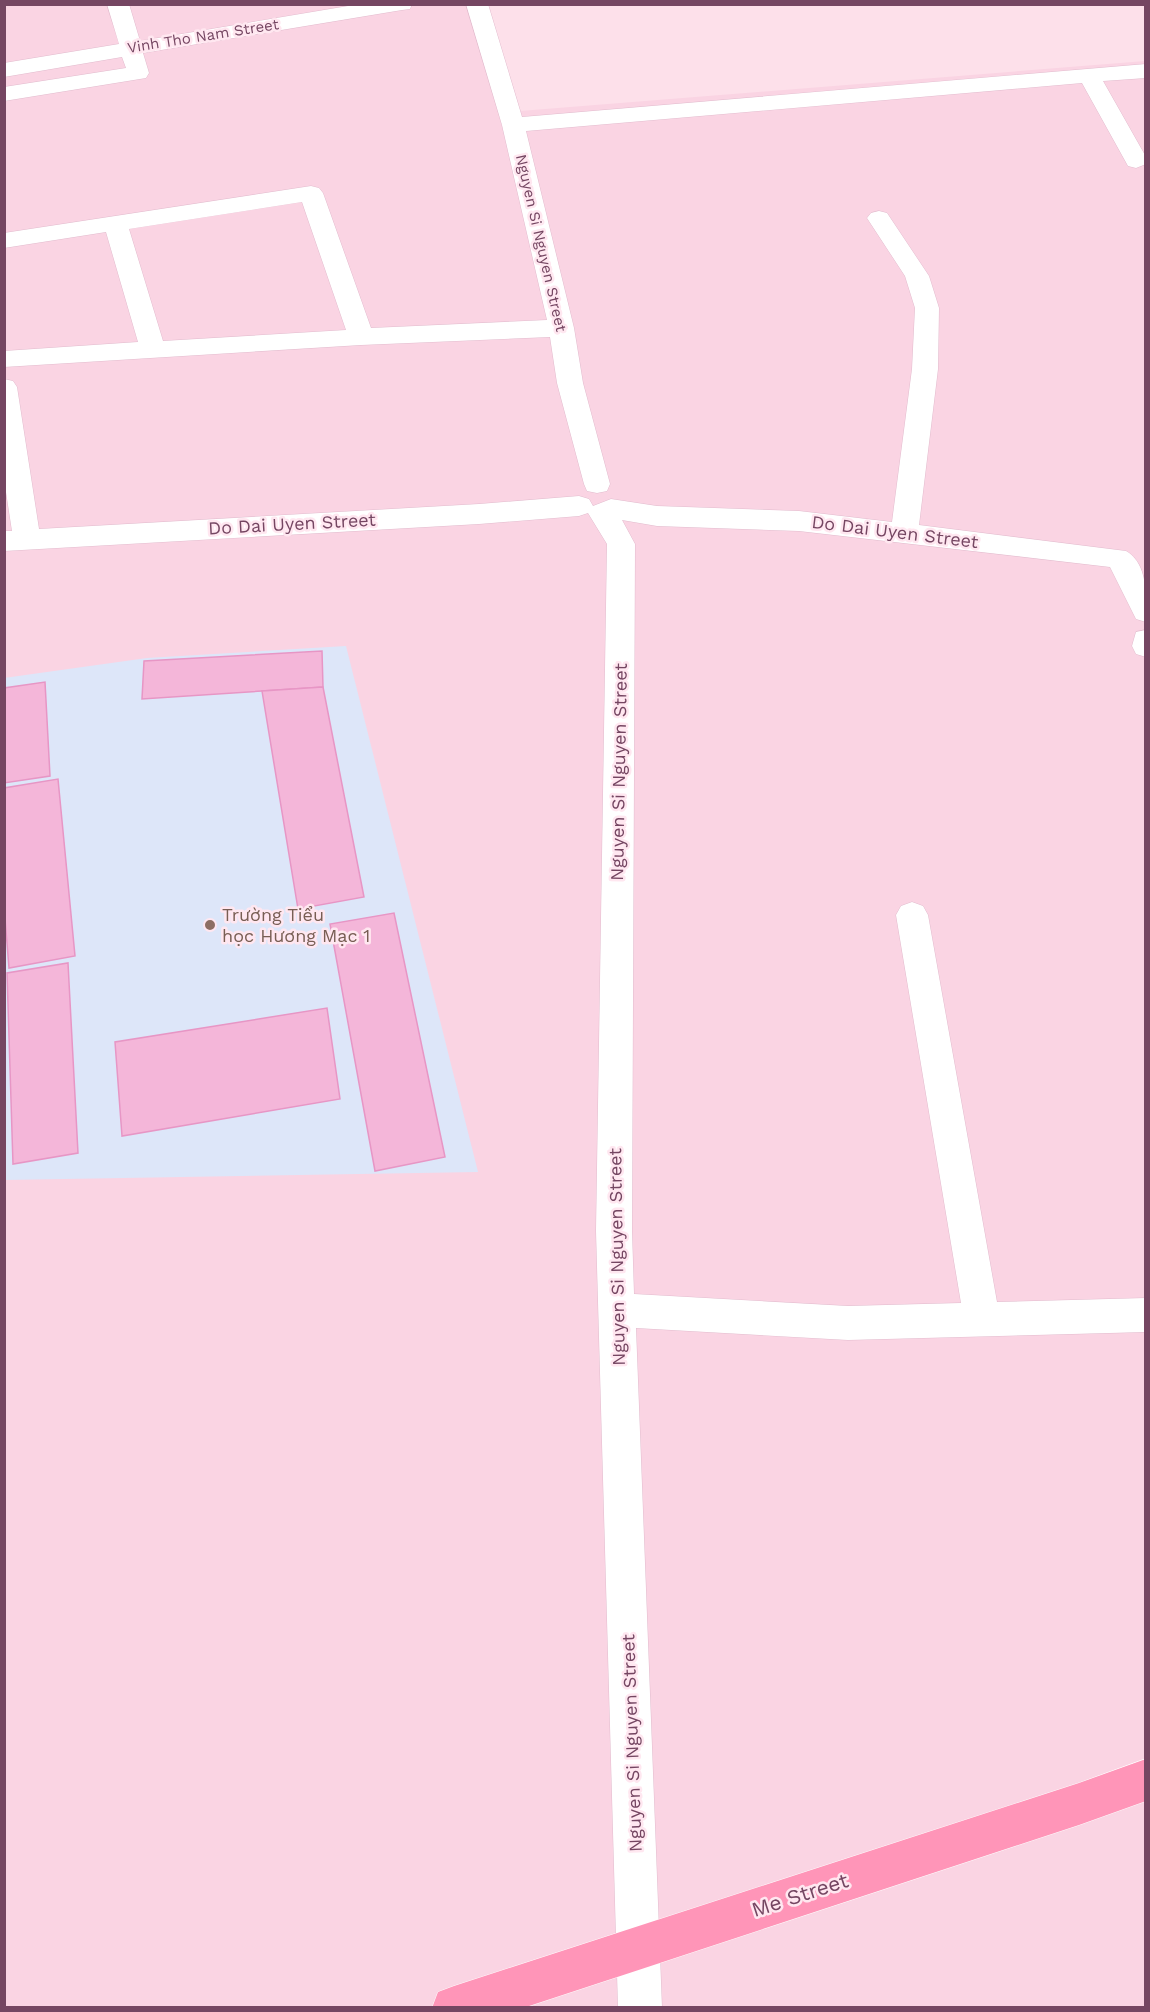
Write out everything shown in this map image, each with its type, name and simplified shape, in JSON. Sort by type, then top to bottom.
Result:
[{"type":"main road","name":"Me Street","points":[[454,2007],[1068,1808],[1146,1780]]},
{"type":"street","points":[[118,4],[131,48]]},
{"type":"street","name":"Vinh Tho Nam Street","points":[[4,70],[402,4]]},
{"type":"street","name":"Nguyen Si Nguyen Street","points":[[477,4],[513,125],[561,328],[570,383],[597,503],[618,535],[621,544],[614,1231],[640,2007]]},
{"type":"street","name":"Vinh Tho Nam Street","points":[[4,94],[138,73],[131,48]]},
{"type":"street","points":[[513,125],[1146,71]]},
{"type":"street","points":[[1089,75],[1101,102],[1120,129],[1136,161]]},
{"type":"street","points":[[4,241],[311,193],[361,337]]},
{"type":"street","points":[[879,218],[917,276],[927,308],[925,369],[904,534]]},
{"type":"street","points":[[116,224],[153,349]]},
{"type":"street","points":[[4,359],[361,337],[561,328]]},
{"type":"street","points":[[4,387],[16,540]]},
{"type":"street","name":"Do Dai Uyen Street","points":[[16,540],[468,514],[597,503],[657,516],[799,521],[1116,558],[1123,562],[1132,587],[1146,612]]},
{"type":"street","points":[[1146,640],[1146,646]]},
{"type":"street","points":[[912,915],[982,1319]]},
{"type":"street","points":[[617,1310],[848,1323],[1146,1315]]},
{"type":"shaded area","points":[[5,5],[485,5],[520,111],[1145,61],[1145,2007],[5,2008]]},
{"type":"shaded area","name":"Trường Tiểu học Hương Mạc 1","points":[[346,646],[478,1172],[5,1180],[4,678],[147,658]]},
{"type":"building","points":[[322,651],[323,687],[142,699],[144,661]]},
{"type":"building","points":[[45,682],[50,776],[4,783],[4,688]]},
{"type":"building","points":[[323,687],[364,897],[298,909],[262,691]]},
{"type":"building","points":[[58,779],[75,956],[9,968],[4,906],[4,788]]},
{"type":"building","points":[[394,913],[445,1157],[375,1171],[330,924]]},
{"type":"building","points":[[68,963],[78,1153],[13,1164],[7,973]]},
{"type":"building","points":[[327,1008],[340,1099],[122,1136],[115,1042]]},
{"type":"place","name":"Trường Tiểu học Hương Mạc 1","points":[[210,925]]}]
